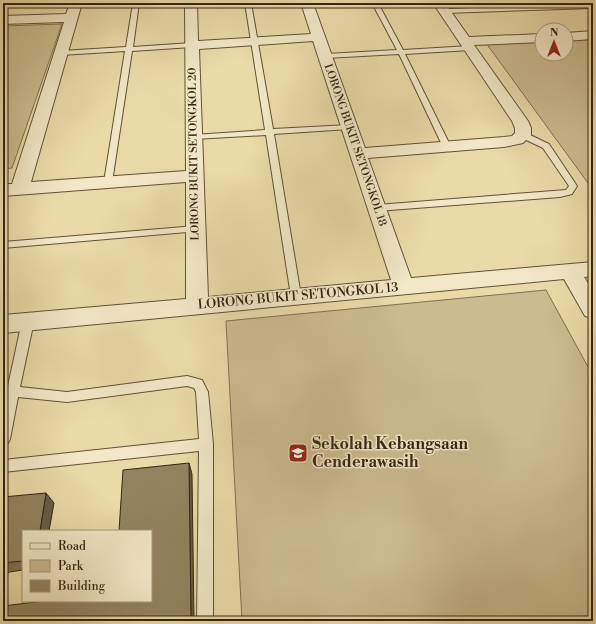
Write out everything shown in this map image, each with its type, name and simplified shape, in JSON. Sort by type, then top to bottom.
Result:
[{"type":"street","points":[[76,3],[61,53],[11,189],[195,176]]},
{"type":"street","name":"LORONG BUKIT SETONGKOL 20","points":[[191,3],[197,305]]},
{"type":"street","name":"LORONG BUKIT SETONGKOL 18","points":[[308,3],[403,286]]},
{"type":"street","points":[[358,154],[504,142],[517,140],[523,135],[523,128],[520,121],[442,7]]},
{"type":"street","points":[[3,20],[71,18]]},
{"type":"street","points":[[574,37],[593,36]]},
{"type":"street","points":[[192,45],[319,37]]},
{"type":"street","points":[[468,44],[534,39]]},
{"type":"street","name":"LORONG BUKIT SETONGKOL 13","points":[[3,324],[593,269]]},
{"type":"street","points":[[570,271],[593,310]]},
{"type":"lane","points":[[108,182],[136,3]]},
{"type":"lane","points":[[248,3],[296,296]]},
{"type":"lane","points":[[375,3],[401,52],[447,147]]},
{"type":"lane","points":[[442,7],[593,6]]},
{"type":"lane","points":[[326,56],[401,52],[468,44]]},
{"type":"lane","points":[[61,53],[192,45]]},
{"type":"lane","points":[[194,137],[349,126]]},
{"type":"lane","points":[[376,208],[560,194],[569,192],[573,186],[546,146],[523,135]]},
{"type":"lane","points":[[3,245],[196,229]]},
{"type":"lane","points":[[3,439],[8,392],[28,321]]},
{"type":"lane","points":[[8,392],[67,397],[187,381],[198,384],[202,392],[206,444],[204,621]]},
{"type":"lane","points":[[3,466],[206,444]]},
{"type":"green space","points":[[62,24],[12,168],[3,169],[3,26]]},
{"type":"green space","points":[[593,38],[593,190],[486,43],[534,40],[534,62],[574,62],[574,39]]},
{"type":"green space","name":"Sekolah Kebangsaan Cenderawasih","points":[[546,290],[593,376],[593,621],[242,621],[226,321]]},
{"type":"building","points":[[189,463],[191,621],[3,621],[3,606],[36,602],[152,602],[152,530],[119,530],[123,470]]},
{"type":"building","points":[[46,493],[40,530],[22,530],[22,561],[3,563],[3,497]]},
{"type":"place","name":"Sekolah Kebangsaan Cenderawasih","points":[[298,453]]}]
